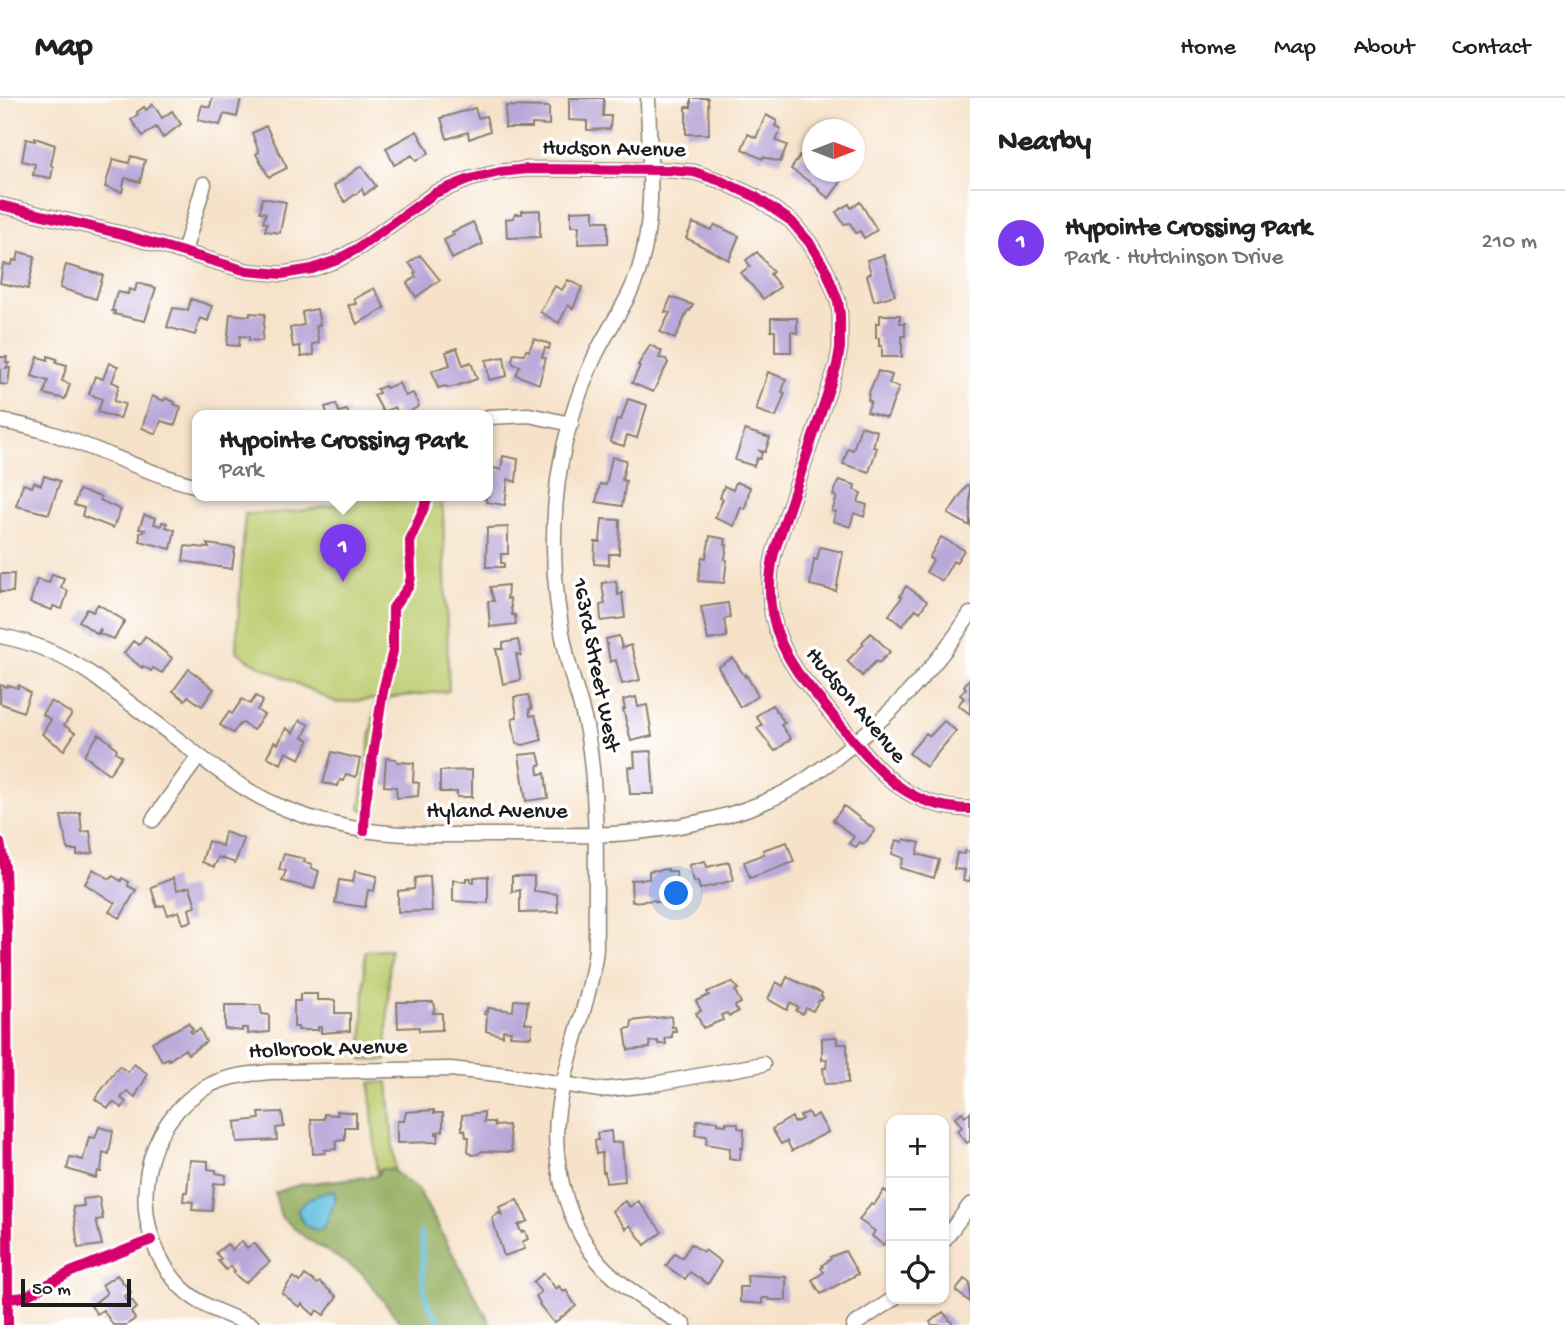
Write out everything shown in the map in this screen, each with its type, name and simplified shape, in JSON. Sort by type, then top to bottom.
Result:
[{"type":"street","name":"163rd Street West","points":[[648,98],[649,221],[640,267],[627,298],[595,356],[571,425],[556,495],[554,568],[564,644],[588,734],[593,778],[596,949],[593,973],[558,1111],[557,1158],[566,1202],[593,1254],[613,1276],[684,1325]]},
{"type":"street","name":"Hudson Avenue","points":[[0,205],[184,251],[247,271],[297,273],[325,265],[348,254],[421,201],[470,179],[500,172],[527,169],[649,169],[694,172],[756,197],[782,213],[817,253],[838,301],[841,329],[837,365],[774,553],[769,595],[775,629],[787,657],[879,771],[903,790],[944,807],[970,809]]},
{"type":"street","points":[[184,251],[204,184]]},
{"type":"street","points":[[493,417],[529,415],[571,425]]},
{"type":"street","points":[[0,421],[75,441],[168,478],[192,484]]},
{"type":"street","name":"Hyland Avenue","points":[[0,636],[27,642],[66,658],[239,785],[264,799],[337,827],[397,835],[595,834],[673,827],[753,806],[798,786],[889,715],[917,685],[970,614]]},
{"type":"street","points":[[153,820],[199,757]]},
{"type":"street","name":"Holbrook Avenue","points":[[252,1325],[197,1300],[174,1280],[156,1251],[147,1222],[145,1184],[156,1143],[173,1116],[212,1084],[246,1074],[450,1069],[494,1073],[600,1090],[621,1089],[763,1063]]},
{"type":"street","points":[[949,1233],[970,1205]]},
{"type":"street","points":[[854,1325],[887,1304]]},
{"type":"green space","points":[[348,501],[442,501],[443,512],[449,691],[387,698],[370,811],[360,809],[376,699],[337,703],[252,662],[236,651],[245,514],[335,505]]},
{"type":"green space","points":[[390,950],[386,1061],[362,1060],[365,951]]},
{"type":"green space","points":[[388,1082],[395,1172],[391,1169],[377,1176],[370,1083]]},
{"type":"green space","points":[[380,1169],[391,1169],[419,1191],[491,1325],[402,1325],[362,1273],[306,1238],[281,1217],[275,1193],[301,1184],[377,1176]]},
{"type":"water","points":[[333,1191],[336,1197],[321,1230],[305,1225],[298,1209],[309,1199]]},
{"type":"building","points":[[212,98],[241,98],[237,117],[224,114],[220,125],[198,120],[202,105],[210,107]]},
{"type":"building","points":[[569,98],[604,98],[603,116],[611,116],[610,129],[587,130],[587,121],[569,120]]},
{"type":"building","points":[[691,98],[708,98],[709,134],[686,134],[686,107],[691,107]]},
{"type":"building","points":[[153,104],[162,118],[172,111],[181,124],[163,138],[156,127],[143,136],[131,120],[137,112],[144,107],[146,110]]},
{"type":"building","points":[[506,106],[549,107],[549,125],[532,124],[532,128],[505,128]]},
{"type":"building","points":[[475,108],[478,118],[486,116],[490,131],[469,139],[468,132],[447,139],[441,118]]},
{"type":"building","points":[[766,115],[777,121],[775,126],[781,129],[776,141],[787,145],[780,162],[763,157],[762,159],[742,149],[748,134],[756,138]]},
{"type":"building","points":[[266,126],[287,168],[269,177],[256,154],[259,152],[252,133]]},
{"type":"building","points":[[417,131],[429,153],[416,161],[412,155],[394,165],[386,148]]},
{"type":"building","points":[[35,138],[55,145],[51,178],[33,175],[35,164],[22,161],[26,139],[35,141]]},
{"type":"building","points":[[800,155],[802,156],[802,176],[791,169]]},
{"type":"building","points":[[131,156],[145,160],[140,182],[125,178],[122,192],[105,187],[113,159],[129,163]]},
{"type":"building","points":[[361,166],[376,186],[364,195],[362,189],[345,202],[334,186]]},
{"type":"building","points":[[810,182],[841,182],[829,198],[818,190],[819,188]]},
{"type":"building","points":[[262,198],[286,202],[280,233],[265,231],[267,223],[263,222],[266,213],[260,212]]},
{"type":"building","points":[[860,202],[877,230],[864,238],[860,231],[856,233],[850,223],[844,224],[836,212],[849,204],[851,208]]},
{"type":"building","points":[[540,210],[540,237],[507,238],[506,219],[522,214],[522,211]]},
{"type":"building","points":[[594,210],[594,221],[608,221],[608,243],[578,244],[579,226],[571,226],[571,211]]},
{"type":"building","points":[[473,222],[483,244],[452,259],[444,240],[454,235],[452,232]]},
{"type":"building","points":[[693,223],[711,230],[715,225],[739,236],[729,260],[686,238]]},
{"type":"building","points":[[19,252],[35,256],[28,289],[0,283],[3,264],[12,265],[13,260],[17,261]]},
{"type":"building","points":[[757,252],[773,272],[770,274],[780,287],[763,299],[741,273],[750,266],[746,260]]},
{"type":"building","points":[[420,255],[440,280],[416,297],[407,283],[416,277],[416,272],[409,263]]},
{"type":"building","points":[[884,255],[895,295],[874,301],[867,275],[871,273],[867,260]]},
{"type":"building","points":[[66,265],[103,275],[96,299],[60,288]]},
{"type":"building","points":[[568,280],[582,287],[573,309],[568,305],[559,323],[540,312],[555,286],[562,290]]},
{"type":"building","points":[[137,283],[156,288],[145,321],[114,314],[115,311],[112,311],[117,292],[128,294],[129,289],[135,291]]},
{"type":"building","points":[[374,288],[385,308],[357,324],[348,305],[356,304],[354,299]]},
{"type":"building","points":[[671,297],[693,305],[675,339],[660,332],[670,313],[665,312]]},
{"type":"building","points":[[191,299],[212,306],[208,321],[200,318],[195,335],[167,327],[173,308],[188,310]]},
{"type":"building","points":[[317,309],[319,343],[312,344],[314,355],[301,357],[300,346],[293,347],[290,328],[304,325],[302,312]]},
{"type":"building","points":[[250,313],[265,314],[262,341],[240,336],[239,346],[227,345],[230,314],[250,316]]},
{"type":"building","points":[[880,315],[900,315],[900,323],[905,323],[902,357],[882,357],[882,346],[879,346],[879,338],[876,338],[876,323],[880,323]]},
{"type":"building","points":[[771,318],[797,318],[797,333],[791,332],[791,352],[775,352],[775,331],[771,331]]},
{"type":"building","points":[[534,339],[550,344],[549,349],[545,348],[542,357],[546,358],[539,384],[516,375],[520,366],[513,364],[512,360],[514,353],[524,354],[526,350],[529,351]]},
{"type":"building","points":[[650,345],[662,351],[659,358],[666,359],[668,363],[653,392],[632,383],[640,366],[638,365]]},
{"type":"building","points":[[457,348],[463,365],[471,362],[477,379],[438,388],[432,371],[450,365],[446,352]]},
{"type":"building","points":[[48,356],[67,365],[62,381],[70,384],[65,399],[44,394],[48,381],[32,376],[38,357],[48,360]]},
{"type":"building","points":[[0,357],[7,357],[6,362],[9,363],[6,368],[10,368],[8,385],[0,384]]},
{"type":"building","points":[[504,357],[507,376],[489,380],[486,360]]},
{"type":"building","points":[[109,363],[118,366],[112,382],[119,385],[114,401],[125,404],[120,419],[98,412],[102,399],[89,394],[95,376],[103,379]]},
{"type":"building","points":[[878,371],[892,375],[889,384],[899,387],[887,418],[867,412],[871,401],[868,400],[869,393]]},
{"type":"building","points":[[768,372],[786,379],[782,392],[785,393],[776,417],[756,410]]},
{"type":"building","points":[[399,383],[405,396],[413,393],[419,406],[413,410],[396,410],[395,407],[382,410],[374,395],[379,393],[377,389]]},
{"type":"building","points":[[152,396],[164,401],[165,398],[181,407],[175,425],[161,421],[156,434],[142,428]]},
{"type":"building","points":[[628,399],[647,405],[637,438],[627,435],[624,446],[610,442],[617,419],[621,420]]},
{"type":"building","points":[[336,404],[338,410],[326,410],[325,407]]},
{"type":"building","points":[[861,426],[877,431],[873,447],[877,448],[869,472],[843,464],[848,448],[853,450]]},
{"type":"building","points":[[745,430],[770,438],[765,452],[760,451],[760,459],[757,458],[754,466],[735,460]]},
{"type":"building","points":[[503,456],[518,459],[516,482],[508,479],[505,505],[486,502],[493,501],[493,468],[501,470]]},
{"type":"building","points":[[612,457],[626,460],[622,480],[626,481],[622,506],[596,502],[600,484],[606,485]]},
{"type":"building","points":[[44,476],[60,481],[49,514],[16,506],[23,484],[32,487],[34,482],[41,485]]},
{"type":"building","points":[[839,480],[855,485],[854,490],[861,493],[858,502],[867,505],[864,517],[854,513],[850,527],[833,521],[836,512],[832,511],[837,497],[833,495]]},
{"type":"building","points":[[736,482],[750,487],[745,509],[741,507],[734,526],[715,518],[723,499],[720,498],[724,486],[733,490]]},
{"type":"building","points":[[967,485],[970,486],[970,526],[948,514]]},
{"type":"building","points":[[79,490],[101,497],[100,500],[121,510],[113,528],[82,516],[84,508],[74,505]]},
{"type":"building","points":[[144,515],[156,518],[154,524],[161,526],[162,522],[167,523],[166,527],[175,530],[171,549],[140,541],[140,532],[146,530],[139,529]]},
{"type":"building","points":[[602,519],[620,520],[619,554],[609,554],[609,565],[594,564],[595,542],[600,542]]},
{"type":"building","points":[[508,527],[508,554],[501,554],[504,567],[486,567],[487,528]]},
{"type":"building","points":[[710,536],[726,539],[724,583],[698,581],[702,557],[706,558]]},
{"type":"building","points":[[941,537],[964,550],[956,563],[953,561],[942,581],[926,572],[933,560],[929,558]]},
{"type":"building","points":[[207,544],[235,548],[232,569],[183,561],[185,546],[209,548]]},
{"type":"building","points":[[820,547],[843,552],[836,591],[810,585],[814,559],[817,560]]},
{"type":"building","points":[[0,574],[14,574],[13,592],[0,592]]},
{"type":"building","points":[[52,574],[64,578],[61,588],[68,591],[62,609],[53,606],[52,610],[30,603],[37,579],[49,583]]},
{"type":"building","points":[[616,581],[618,595],[622,593],[625,618],[601,621],[600,605],[605,604],[602,583]]},
{"type":"building","points":[[508,585],[507,599],[510,598],[516,624],[490,627],[488,601],[494,601],[490,587]]},
{"type":"building","points":[[906,586],[927,601],[920,612],[916,609],[902,626],[889,615],[902,597],[900,596]]},
{"type":"building","points":[[728,603],[730,617],[724,619],[727,637],[708,640],[701,607]]},
{"type":"building","points":[[98,604],[125,621],[114,639],[99,634],[100,629],[97,634],[79,621],[87,609],[93,612]]},
{"type":"building","points":[[871,633],[890,652],[879,663],[876,661],[862,676],[847,661]]},
{"type":"building","points":[[145,636],[172,658],[162,673],[153,668],[151,671],[143,666],[142,668],[124,653],[133,641],[139,645]]},
{"type":"building","points":[[619,636],[622,648],[631,645],[640,680],[622,684],[616,660],[610,662],[606,639]]},
{"type":"building","points":[[518,640],[521,655],[516,654],[521,680],[503,684],[496,649],[503,649],[503,643]]},
{"type":"building","points":[[733,658],[758,696],[740,707],[718,667]]},
{"type":"building","points":[[189,669],[214,689],[202,706],[188,696],[185,700],[173,691]]},
{"type":"building","points":[[970,678],[970,714],[958,705],[964,698],[960,695]]},
{"type":"building","points":[[0,685],[18,688],[19,685],[30,693],[23,712],[0,703]]},
{"type":"building","points":[[528,695],[532,709],[529,709],[530,716],[535,715],[542,740],[523,745],[516,743],[512,718],[517,717],[514,697]]},
{"type":"building","points":[[256,696],[263,701],[257,710],[264,715],[253,730],[243,723],[233,733],[220,725],[242,699],[250,704]]},
{"type":"building","points":[[636,697],[638,707],[647,705],[652,736],[631,741],[623,700]]},
{"type":"building","points":[[51,701],[72,714],[64,725],[75,733],[64,750],[42,734],[51,720],[42,714]]},
{"type":"building","points":[[772,705],[785,723],[781,725],[791,739],[775,751],[757,728],[762,725],[756,716]]},
{"type":"building","points":[[300,720],[309,725],[303,737],[309,740],[300,759],[286,752],[281,764],[267,757],[274,742],[278,744],[286,728],[293,733]]},
{"type":"building","points":[[944,721],[956,731],[926,767],[909,753],[926,733],[930,736]]},
{"type":"building","points":[[99,734],[122,756],[109,774],[84,755]]},
{"type":"building","points":[[651,751],[654,794],[630,794],[628,767],[635,767],[634,752]]},
{"type":"building","points":[[332,752],[360,759],[356,777],[346,774],[344,781],[340,780],[338,786],[323,783]]},
{"type":"building","points":[[538,753],[541,765],[538,765],[539,774],[545,773],[548,798],[526,801],[519,755]]},
{"type":"building","points":[[386,758],[414,763],[413,782],[419,783],[418,796],[397,798],[396,787],[384,786]]},
{"type":"building","points":[[472,770],[472,797],[457,797],[457,792],[440,792],[440,771]]},
{"type":"building","points":[[844,806],[875,830],[864,844],[860,842],[856,847],[849,843],[854,837],[833,820]]},
{"type":"building","points":[[80,812],[82,832],[90,831],[93,853],[77,855],[77,850],[68,850],[61,816]]},
{"type":"building","points":[[225,832],[244,839],[235,863],[219,857],[214,867],[202,862],[208,841],[222,846]]},
{"type":"building","points":[[904,839],[920,843],[917,854],[939,860],[934,878],[900,868],[903,858],[892,854],[896,840],[903,842]]},
{"type":"building","points":[[787,842],[794,862],[750,878],[744,862],[764,854],[763,850]]},
{"type":"building","points":[[965,851],[970,852],[970,882],[963,881],[965,870],[954,869],[957,853],[964,854]]},
{"type":"building","points":[[284,854],[305,859],[304,862],[312,864],[311,868],[319,871],[314,889],[282,881],[286,871],[279,869]]},
{"type":"building","points":[[705,861],[707,867],[729,862],[734,880],[700,889],[698,881],[694,882],[689,865]]},
{"type":"building","points":[[93,869],[110,879],[113,876],[121,881],[122,878],[129,882],[128,886],[136,890],[120,918],[109,912],[115,903],[85,884]]},
{"type":"building","points":[[355,871],[377,876],[374,891],[368,890],[365,907],[335,903],[339,880],[353,882]]},
{"type":"building","points":[[649,871],[676,871],[677,888],[665,889],[666,902],[632,902],[631,880],[649,879]]},
{"type":"building","points":[[430,876],[432,911],[398,912],[398,891],[414,889],[415,878]]},
{"type":"building","points":[[488,876],[488,903],[453,901],[453,880],[466,882],[466,878],[471,878],[471,882],[474,882],[474,877]]},
{"type":"building","points":[[512,876],[534,876],[534,891],[557,894],[558,912],[520,913],[520,890],[512,892]]},
{"type":"building","points":[[173,878],[177,890],[190,887],[196,906],[189,909],[192,921],[183,924],[179,911],[168,915],[164,905],[157,907],[151,887]]},
{"type":"building","points":[[787,977],[822,993],[823,998],[813,1011],[806,1008],[803,1014],[796,1011],[798,1007],[790,1003],[787,1010],[768,999],[776,982],[783,986]]},
{"type":"building","points":[[732,982],[738,989],[735,991],[741,1003],[735,1006],[738,1012],[729,1016],[727,1013],[721,1015],[723,1020],[703,1028],[696,1013],[701,1011],[696,1001],[709,995],[707,992]]},
{"type":"building","points":[[300,994],[317,994],[317,1000],[335,1000],[335,1013],[350,1013],[350,1031],[321,1033],[321,1027],[318,1027],[318,1030],[298,1030],[298,1027],[294,1027],[294,1001],[300,1001]]},
{"type":"building","points":[[514,1000],[528,1001],[525,1023],[532,1024],[531,1037],[510,1036],[511,1031],[503,1030],[503,1036],[486,1031],[485,1011],[488,1012],[488,1008],[513,1011]]},
{"type":"building","points":[[397,1002],[433,1002],[433,1013],[442,1013],[442,1030],[398,1028]]},
{"type":"building","points":[[225,1005],[260,1005],[262,1014],[269,1015],[269,1032],[248,1034],[248,1028],[242,1028],[242,1031],[225,1029]]},
{"type":"building","points":[[671,1016],[672,1027],[675,1027],[676,1031],[672,1031],[672,1037],[665,1038],[666,1044],[649,1042],[650,1048],[628,1050],[625,1029],[631,1028],[632,1021]]},
{"type":"building","points":[[188,1023],[193,1029],[190,1031],[192,1033],[200,1029],[206,1042],[188,1054],[185,1049],[169,1060],[168,1058],[162,1061],[152,1042]]},
{"type":"building","points":[[837,1037],[837,1044],[847,1044],[848,1083],[825,1084],[823,1068],[826,1068],[827,1059],[822,1060],[822,1038]]},
{"type":"building","points":[[134,1064],[148,1074],[135,1097],[127,1091],[121,1098],[126,1102],[122,1108],[113,1102],[108,1108],[95,1099],[119,1066],[128,1072]]},
{"type":"building","points":[[434,1110],[434,1113],[443,1113],[443,1131],[436,1132],[439,1134],[437,1142],[397,1143],[397,1121],[404,1121],[406,1112]]},
{"type":"building","points":[[337,1111],[356,1113],[356,1127],[345,1127],[345,1140],[336,1141],[336,1149],[313,1154],[311,1119],[324,1119],[324,1114],[338,1115]]},
{"type":"building","points":[[282,1112],[284,1127],[276,1128],[277,1140],[237,1142],[235,1122],[260,1119],[259,1113]]},
{"type":"building","points":[[484,1112],[484,1122],[494,1122],[495,1126],[508,1125],[512,1152],[482,1151],[472,1155],[468,1151],[469,1137],[466,1137],[465,1130],[462,1130],[462,1115]]},
{"type":"building","points":[[808,1112],[811,1118],[818,1114],[828,1132],[792,1151],[787,1141],[781,1144],[772,1129],[792,1117],[794,1123]]},
{"type":"building","points":[[962,1112],[965,1116],[970,1112],[970,1141],[967,1143],[957,1131],[962,1127],[955,1118]]},
{"type":"building","points":[[697,1120],[718,1121],[718,1124],[726,1125],[726,1122],[738,1124],[738,1128],[744,1129],[740,1160],[729,1158],[730,1148],[706,1144],[707,1136],[695,1135]]},
{"type":"building","points":[[99,1127],[113,1131],[109,1154],[103,1152],[101,1172],[98,1171],[96,1178],[67,1169],[70,1157],[83,1160],[89,1137],[95,1138]]},
{"type":"building","points":[[611,1131],[612,1143],[622,1142],[625,1181],[606,1183],[602,1153],[596,1154],[595,1140],[598,1140],[597,1133]]},
{"type":"building","points":[[190,1160],[208,1161],[208,1169],[226,1175],[225,1184],[214,1183],[212,1211],[192,1210],[193,1202],[183,1201],[184,1192],[187,1192]]},
{"type":"building","points":[[884,1190],[886,1191],[886,1242],[883,1245],[872,1236],[875,1231],[859,1220],[871,1203],[874,1205]]},
{"type":"building","points":[[99,1197],[103,1219],[96,1220],[102,1245],[78,1248],[73,1207],[84,1206],[83,1199]]},
{"type":"building","points":[[517,1200],[528,1221],[518,1225],[521,1232],[525,1231],[528,1239],[522,1242],[525,1249],[504,1256],[492,1218],[499,1213],[502,1215],[499,1207]]},
{"type":"building","points":[[625,1201],[630,1207],[638,1201],[662,1232],[645,1245],[630,1225],[626,1229],[612,1211]]},
{"type":"building","points":[[242,1241],[247,1248],[254,1243],[270,1262],[245,1283],[233,1273],[235,1271],[231,1266],[226,1270],[218,1261],[221,1259],[216,1253],[227,1244],[232,1250]]},
{"type":"building","points":[[691,1244],[721,1262],[708,1284],[690,1272],[685,1279],[666,1266],[675,1253],[682,1258]]},
{"type":"building","points":[[845,1251],[858,1274],[821,1294],[812,1280],[824,1272],[822,1265],[831,1259],[830,1257]]},
{"type":"building","points":[[544,1273],[556,1289],[559,1286],[564,1292],[566,1290],[576,1306],[554,1323],[539,1304],[536,1296],[541,1292],[533,1282]]},
{"type":"building","points":[[117,1275],[131,1292],[124,1296],[128,1303],[132,1300],[137,1308],[131,1312],[135,1319],[126,1325],[113,1325],[103,1310],[97,1314],[91,1306],[107,1293],[102,1285]]},
{"type":"building","points":[[305,1275],[318,1284],[320,1282],[337,1297],[324,1315],[317,1310],[314,1315],[302,1304],[299,1307],[282,1293],[293,1277],[300,1282]]},
{"type":"building","points":[[747,1275],[786,1277],[786,1300],[762,1298],[762,1304],[740,1302],[740,1287],[748,1287]]},
{"type":"building","points":[[964,1279],[970,1283],[970,1302],[956,1291]]},
{"type":"building","points":[[943,1312],[954,1325],[932,1325],[930,1322]]},
{"type":"waterway","points":[[421,1232],[425,1293],[433,1313],[443,1325]]},
{"type":"cycle path","points":[[0,205],[122,234],[247,271],[282,274],[312,269],[337,260],[360,247],[435,193],[470,179],[500,172],[528,169],[694,172],[756,197],[791,221],[809,242],[826,270],[838,301],[840,315],[837,365],[774,553],[770,600],[776,630],[798,673],[859,748],[885,775],[913,796],[930,803],[970,809]]},
{"type":"cycle path","points":[[364,831],[365,806],[383,691],[393,651],[393,608],[409,586],[410,540],[427,501]]},
{"type":"cycle path","points":[[0,843],[5,868],[7,929],[8,1325]]},
{"type":"cycle path","points":[[8,1299],[24,1297],[71,1272],[151,1240]]},
{"type":"place","name":"Hypointe Crossing Park","points":[[343,582]]}]
